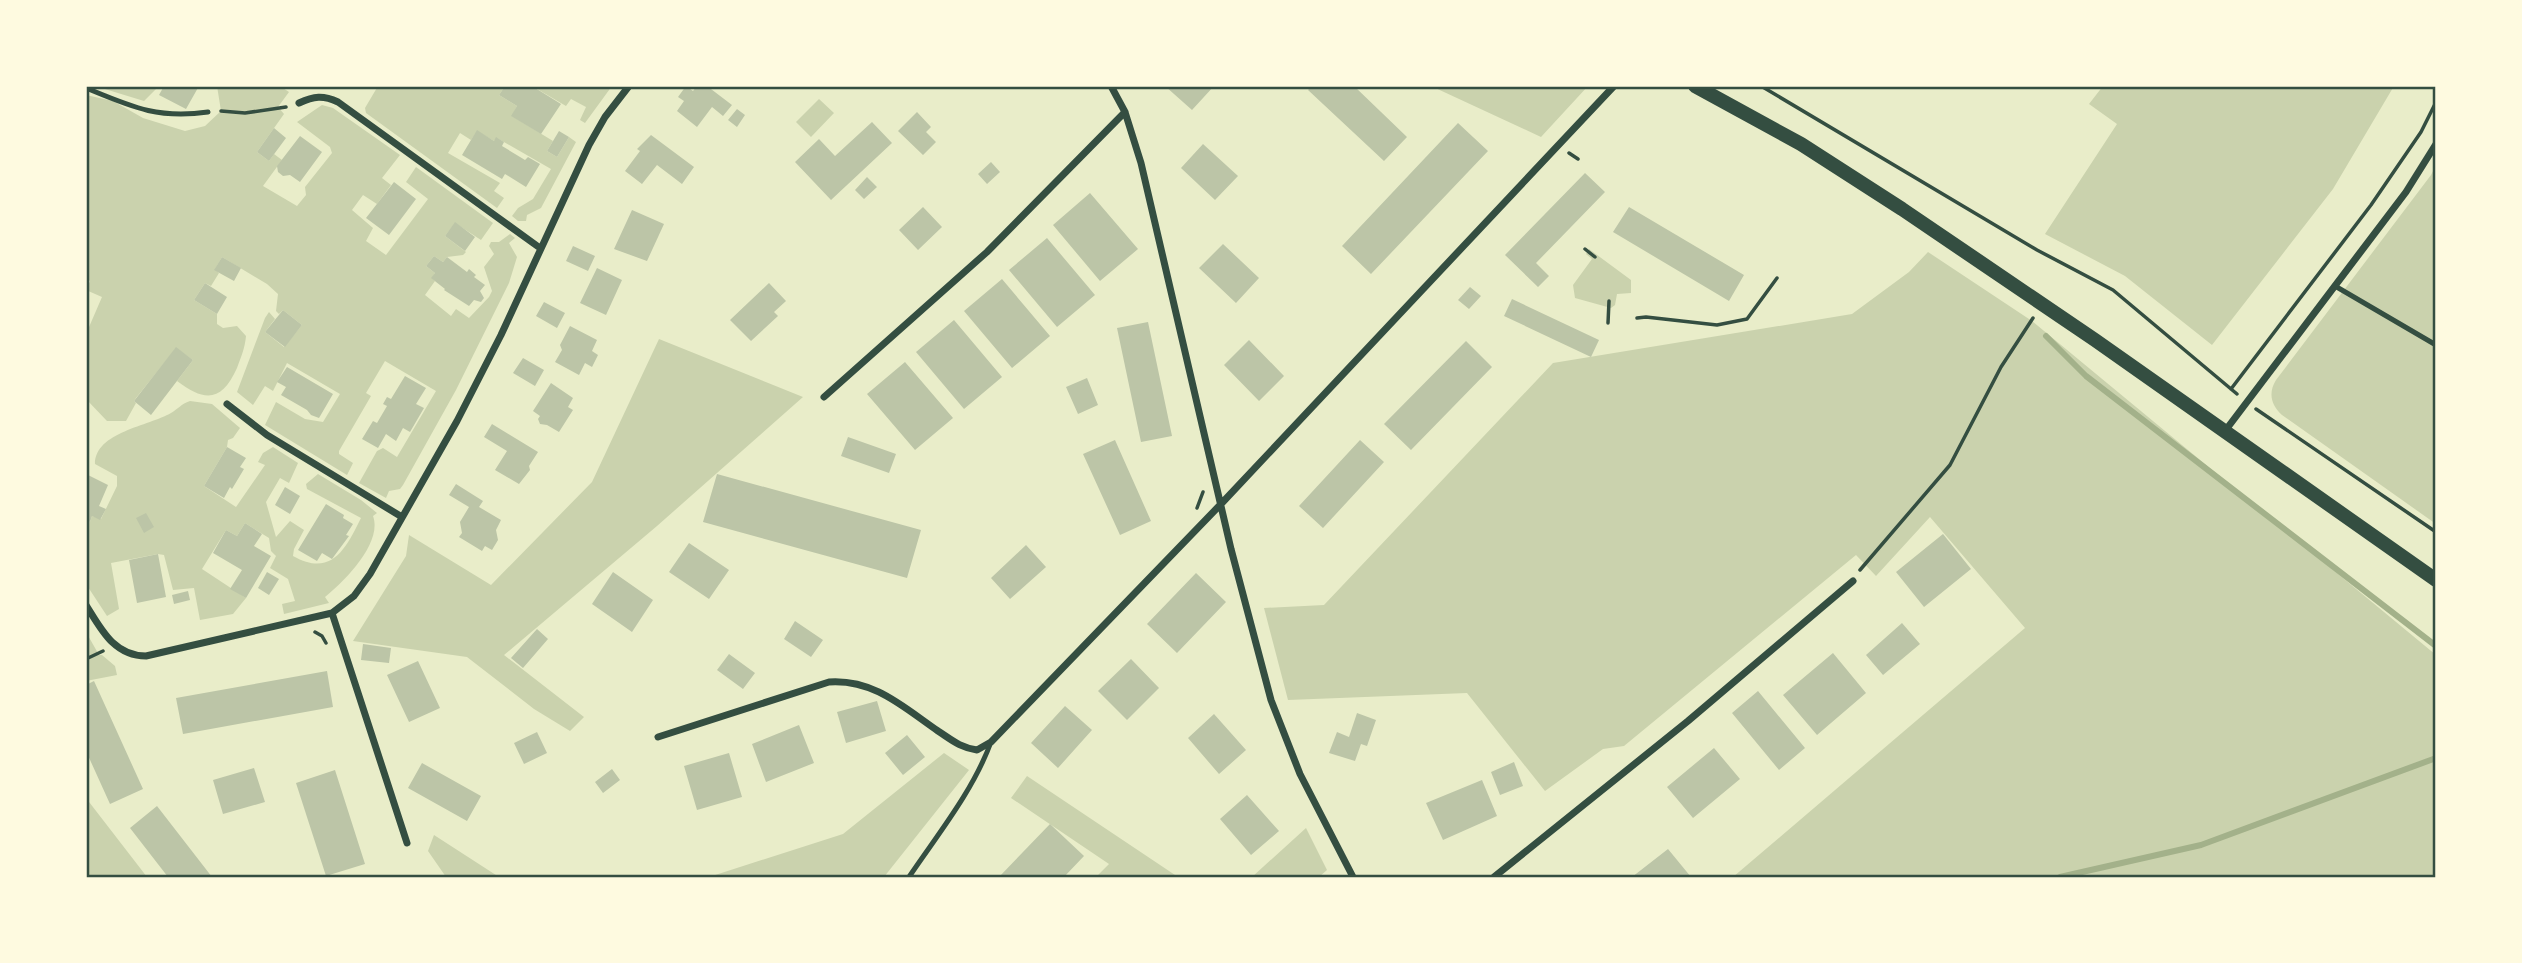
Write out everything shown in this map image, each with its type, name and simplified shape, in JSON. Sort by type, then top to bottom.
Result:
[{"type":"main road","points":[[1695,86],[1801,144],[2043,304],[2436,580]]},
{"type":"street","points":[[86,605],[114,645],[125,653],[146,656],[332,613],[354,596],[370,574],[457,421],[501,335],[589,145],[605,117],[629,86]]},
{"type":"street","points":[[1111,86],[1125,112],[1141,163],[1221,505],[1271,700],[1300,774],[1353,877]]},
{"type":"street","points":[[658,737],[829,682],[848,681],[883,693],[960,747],[976,750],[990,742],[1221,505],[1614,86]]},
{"type":"street","points":[[299,103],[314,97],[327,97],[338,102],[540,248]]},
{"type":"street","points":[[824,397],[987,252],[1125,112]]},
{"type":"street","points":[[2225,431],[2406,192],[2436,144]]},
{"type":"street","points":[[227,404],[267,435],[402,517]]},
{"type":"street","points":[[1494,877],[1688,721],[1853,580]]},
{"type":"street","points":[[332,613],[407,843]]},
{"type":"lane","points":[[86,88],[147,111],[179,116],[208,112]]},
{"type":"lane","points":[[2335,286],[2436,345]]},
{"type":"lane","points":[[909,877],[954,812],[984,761],[990,742]]},
{"type":"path","points":[[1761,86],[2037,250],[2113,290],[2239,396]]},
{"type":"path","points":[[2231,388],[2371,205],[2421,132],[2436,102]]},
{"type":"path","points":[[208,112],[245,113],[299,103]]},
{"type":"path","points":[[1585,249],[1595,257]]},
{"type":"path","points":[[1637,318],[1717,325],[1747,319],[1777,278]]},
{"type":"path","points":[[1608,323],[1609,301]]},
{"type":"path","points":[[1853,580],[1950,465],[2001,367],[2043,304]]},
{"type":"path","points":[[2259,412],[2436,532]]},
{"type":"green space","points":[[95,86],[159,86],[144,101]]},
{"type":"green space","points":[[217,86],[280,86],[289,92],[278,107],[284,114],[257,152],[269,161],[274,154],[282,160],[263,186],[297,206],[306,195],[305,187],[332,153],[330,147],[297,122],[322,105],[333,108],[400,155],[382,178],[391,185],[377,204],[363,195],[352,210],[373,228],[366,241],[386,255],[428,199],[406,182],[416,167],[493,223],[481,240],[455,223],[445,236],[466,252],[463,255],[447,257],[443,262],[434,256],[426,266],[435,273],[432,278],[435,281],[425,295],[451,316],[456,309],[469,318],[489,297],[492,291],[484,267],[494,254],[489,246],[491,242],[499,242],[510,234],[515,238],[509,243],[517,257],[509,283],[456,390],[403,485],[400,489],[389,491],[386,498],[359,483],[377,451],[383,448],[397,457],[436,391],[385,361],[366,393],[371,396],[339,451],[339,454],[353,463],[347,475],[265,425],[276,402],[305,419],[323,422],[340,394],[287,363],[273,391],[265,386],[253,405],[237,392],[269,312],[275,319],[265,332],[284,347],[302,325],[283,310],[279,314],[276,311],[278,294],[267,284],[222,257],[215,269],[219,273],[211,286],[205,283],[194,300],[217,314],[217,324],[223,328],[237,326],[246,336],[237,368],[225,387],[212,395],[205,395],[196,393],[177,381],[193,360],[176,348],[136,398],[126,421],[107,421],[86,399],[86,334],[102,297],[86,290],[90,281],[86,279],[86,95],[113,101],[143,118],[185,131],[205,126],[221,111]]},
{"type":"green space","points":[[378,86],[505,86],[499,95],[517,106],[512,116],[553,141],[547,151],[557,157],[569,137],[576,142],[541,208],[527,215],[526,221],[518,221],[512,216],[518,208],[533,199],[551,169],[497,138],[494,141],[477,131],[471,140],[460,133],[448,153],[500,183],[494,191],[504,198],[497,208],[366,113],[365,108]]},
{"type":"green space","points":[[532,86],[612,86],[585,123],[580,120],[586,107],[571,99],[566,106]]},
{"type":"green space","points":[[1431,86],[1588,86],[1541,137]]},
{"type":"green space","points":[[2103,86],[2394,86],[2333,189],[2212,345],[2125,276],[2045,234],[2117,124],[2089,104]]},
{"type":"green space","points":[[819,99],[834,113],[811,137],[796,122]]},
{"type":"green space","points":[[2436,165],[2436,524],[2282,415],[2275,407],[2271,394],[2276,380]]},
{"type":"green space","points":[[1589,249],[1631,280],[1631,293],[1617,294],[1615,305],[1611,308],[1575,298],[1573,285],[1592,259],[1586,254]]},
{"type":"green space","points":[[1928,252],[2032,321],[2436,655],[2436,877],[1733,877],[2025,628],[1930,517],[1876,576],[1856,555],[1624,746],[1603,749],[1545,791],[1467,693],[1288,700],[1264,608],[1324,605],[1553,363],[1852,314],[1909,272]]},
{"type":"green space","points":[[659,339],[803,397],[657,526],[504,655],[584,717],[570,731],[534,709],[467,657],[353,641],[406,556],[409,535],[491,585],[592,482]]},
{"type":"green space","points":[[190,401],[212,404],[240,428],[233,438],[228,440],[227,447],[204,486],[236,507],[265,465],[258,462],[263,453],[273,447],[298,463],[289,483],[280,478],[266,502],[276,537],[290,521],[304,530],[293,556],[318,564],[328,562],[350,540],[361,518],[307,489],[306,484],[318,474],[377,513],[373,516],[375,527],[367,550],[351,572],[325,597],[329,603],[284,614],[282,604],[295,601],[288,579],[270,568],[276,556],[271,551],[269,538],[245,523],[237,536],[226,530],[202,569],[246,598],[233,614],[200,620],[194,588],[173,590],[164,555],[158,554],[111,563],[119,609],[107,616],[86,584],[86,520],[90,522],[92,516],[101,519],[117,486],[117,476],[95,464],[97,453],[113,437],[161,418]]},
{"type":"green space","points":[[86,632],[99,655],[115,666],[117,675],[86,681]]},
{"type":"green space","points":[[944,753],[969,770],[884,877],[709,877],[843,834]]},
{"type":"green space","points":[[1027,776],[1178,877],[1096,877],[1109,864],[1011,798]]},
{"type":"green space","points":[[86,798],[147,877],[86,877]]},
{"type":"green space","points":[[1306,828],[1327,870],[1319,877],[1252,877]]},
{"type":"green space","points":[[434,835],[499,877],[446,877],[428,851]]},
{"type":"building","points":[[164,86],[199,86],[186,109],[159,95]]},
{"type":"building","points":[[505,86],[532,86],[561,104],[541,134],[511,116],[517,106],[499,95]]},
{"type":"building","points":[[686,86],[693,91],[697,86],[707,86],[732,105],[723,116],[712,107],[697,127],[677,111],[684,101],[678,97]]},
{"type":"building","points":[[1165,86],[1214,86],[1192,110]]},
{"type":"building","points":[[1312,86],[1354,86],[1407,137],[1384,161],[1308,90]]},
{"type":"building","points":[[737,109],[745,115],[737,127],[728,120]]},
{"type":"building","points":[[917,112],[931,127],[926,132],[936,142],[923,155],[898,131]]},
{"type":"building","points":[[872,122],[892,143],[831,200],[795,162],[819,139],[835,156]]},
{"type":"building","points":[[1458,123],[1488,151],[1371,274],[1342,246]]},
{"type":"building","points":[[274,128],[286,138],[269,161],[257,152]]},
{"type":"building","points":[[477,130],[494,141],[496,137],[504,142],[502,146],[525,160],[528,157],[540,164],[526,187],[505,174],[502,179],[462,155]]},
{"type":"building","points":[[559,131],[569,137],[557,157],[547,151]]},
{"type":"building","points":[[651,135],[694,167],[682,184],[657,165],[642,184],[625,171],[640,151],[637,149]]},
{"type":"building","points":[[300,136],[322,152],[300,182],[290,175],[283,176],[278,172],[277,166]]},
{"type":"building","points":[[1203,144],[1238,176],[1215,200],[1181,168]]},
{"type":"building","points":[[991,162],[1000,172],[987,184],[978,174]]},
{"type":"building","points":[[1585,173],[1605,192],[1536,263],[1549,276],[1538,287],[1505,255]]},
{"type":"building","points":[[867,177],[877,187],[864,199],[855,190]]},
{"type":"building","points":[[394,182],[416,199],[389,235],[366,218]]},
{"type":"building","points":[[1090,193],[1138,249],[1100,281],[1053,225]]},
{"type":"building","points":[[923,207],[942,227],[918,250],[899,230]]},
{"type":"building","points":[[1629,207],[1744,275],[1729,301],[1613,232]]},
{"type":"building","points":[[632,210],[664,224],[647,261],[614,249]]},
{"type":"building","points":[[455,222],[475,237],[465,251],[445,236]]},
{"type":"building","points":[[1047,238],[1095,295],[1057,327],[1009,270]]},
{"type":"building","points":[[1223,244],[1259,278],[1236,303],[1199,268]]},
{"type":"building","points":[[573,246],[595,256],[588,271],[566,261]]},
{"type":"building","points":[[434,256],[443,262],[447,257],[467,272],[469,269],[476,275],[474,277],[485,285],[480,291],[484,298],[481,302],[474,300],[469,306],[431,278],[435,273],[426,266]]},
{"type":"building","points":[[222,257],[241,268],[234,281],[214,270]]},
{"type":"building","points":[[597,268],[622,280],[606,315],[580,303]]},
{"type":"building","points":[[1002,279],[1050,336],[1012,368],[964,311]]},
{"type":"building","points":[[205,283],[227,297],[217,314],[194,300]]},
{"type":"building","points":[[769,283],[786,301],[774,312],[778,316],[751,341],[730,320]]},
{"type":"building","points":[[1470,287],[1481,296],[1469,309],[1458,300]]},
{"type":"building","points":[[1512,299],[1599,340],[1591,357],[1504,316]]},
{"type":"building","points":[[544,302],[565,313],[557,328],[536,316]]},
{"type":"building","points":[[283,310],[302,325],[285,347],[265,332]]},
{"type":"building","points":[[954,320],[1002,377],[964,409],[916,352]]},
{"type":"building","points":[[1148,322],[1172,436],[1141,442],[1117,328]]},
{"type":"building","points":[[570,326],[597,340],[592,351],[598,355],[592,367],[585,363],[579,375],[555,362]]},
{"type":"building","points":[[1249,340],[1284,376],[1259,401],[1224,365]]},
{"type":"building","points":[[1466,341],[1492,367],[1411,450],[1384,424]]},
{"type":"building","points":[[176,347],[193,360],[151,415],[134,401]]},
{"type":"building","points":[[523,358],[544,370],[535,386],[513,373]]},
{"type":"building","points":[[905,362],[953,418],[915,450],[867,394]]},
{"type":"building","points":[[287,367],[333,394],[319,418],[281,395],[286,387],[277,382]]},
{"type":"building","points":[[405,376],[426,388],[416,404],[424,408],[410,432],[403,428],[396,441],[386,434],[378,448],[362,439],[373,421],[377,423],[387,406],[383,404],[387,397],[391,399]]},
{"type":"building","points":[[1087,378],[1098,405],[1078,414],[1066,387]]},
{"type":"building","points":[[551,383],[573,398],[568,407],[573,410],[559,432],[540,424],[540,416],[533,411]]},
{"type":"building","points":[[492,424],[538,452],[529,466],[530,470],[519,484],[495,470],[507,451],[484,437]]},
{"type":"building","points":[[848,437],[896,454],[889,473],[841,456]]},
{"type":"building","points":[[1115,440],[1151,521],[1120,535],[1083,454]]},
{"type":"building","points":[[1360,440],[1384,462],[1323,528],[1299,506]]},
{"type":"building","points":[[227,447],[246,458],[240,467],[244,469],[224,498],[204,486]]},
{"type":"building","points":[[86,474],[108,485],[99,506],[106,509],[100,520],[92,516],[90,522],[86,520]]},
{"type":"building","points":[[717,474],[921,530],[907,578],[703,522]]},
{"type":"building","points":[[456,484],[483,501],[479,507],[501,520],[496,530],[498,540],[492,550],[485,546],[482,551],[459,537],[462,533],[460,522],[469,507],[449,495]]},
{"type":"building","points":[[285,487],[300,496],[290,514],[275,505]]},
{"type":"building","points":[[326,504],[353,524],[346,535],[349,536],[332,559],[322,553],[317,561],[298,550]]},
{"type":"building","points":[[146,513],[154,527],[144,533],[136,518]]},
{"type":"building","points":[[245,523],[262,534],[254,546],[271,556],[246,598],[230,589],[242,570],[213,553],[226,530],[237,536]]},
{"type":"building","points":[[1943,534],[1971,569],[1924,607],[1896,572]]},
{"type":"building","points":[[689,543],[729,570],[709,599],[669,572]]},
{"type":"building","points":[[1026,545],[1046,567],[1010,599],[991,578]]},
{"type":"building","points":[[158,554],[166,597],[137,603],[129,560]]},
{"type":"building","points":[[267,572],[279,579],[269,595],[258,588]]},
{"type":"building","points":[[613,572],[653,600],[632,632],[592,604]]},
{"type":"building","points":[[1196,573],[1226,602],[1177,653],[1147,624]]},
{"type":"building","points":[[188,591],[190,600],[174,604],[172,595]]},
{"type":"building","points":[[795,621],[823,640],[811,657],[784,639]]},
{"type":"building","points":[[1902,623],[1920,644],[1883,675],[1866,655]]},
{"type":"building","points":[[537,629],[548,639],[523,668],[511,658]]},
{"type":"building","points":[[363,644],[391,648],[389,663],[361,660]]},
{"type":"building","points":[[1833,653],[1866,693],[1817,735],[1783,695]]},
{"type":"building","points":[[729,654],[755,673],[743,689],[717,670]]},
{"type":"building","points":[[1131,659],[1159,688],[1127,720],[1098,691]]},
{"type":"building","points":[[418,661],[440,708],[409,722],[387,675]]},
{"type":"building","points":[[327,671],[333,707],[183,734],[176,698]]},
{"type":"building","points":[[94,681],[143,789],[110,804],[86,751],[86,685]]},
{"type":"building","points":[[1758,691],[1805,748],[1779,770],[1732,713]]},
{"type":"building","points":[[877,701],[886,731],[846,743],[837,712]]},
{"type":"building","points":[[1065,706],[1092,730],[1058,768],[1031,743]]},
{"type":"building","points":[[1357,713],[1376,720],[1367,746],[1361,744],[1355,761],[1329,753],[1337,732],[1349,737]]},
{"type":"building","points":[[1214,714],[1246,750],[1219,774],[1188,738]]},
{"type":"building","points":[[799,725],[814,763],[766,782],[752,744]]},
{"type":"building","points":[[537,732],[547,753],[524,764],[514,743]]},
{"type":"building","points":[[907,735],[925,757],[903,775],[885,753]]},
{"type":"building","points":[[1714,748],[1740,779],[1693,818],[1667,787]]},
{"type":"building","points":[[729,753],[742,797],[697,810],[684,766]]},
{"type":"building","points":[[1514,762],[1523,786],[1500,795],[1491,772]]},
{"type":"building","points":[[422,763],[481,796],[467,821],[408,788]]},
{"type":"building","points":[[254,768],[265,802],[223,814],[213,780]]},
{"type":"building","points":[[612,769],[620,780],[603,793],[595,782]]},
{"type":"building","points":[[335,770],[365,864],[326,876],[296,783]]},
{"type":"building","points":[[1482,780],[1497,816],[1443,840],[1426,803]]},
{"type":"building","points":[[1247,795],[1279,831],[1251,855],[1220,819]]},
{"type":"building","points":[[157,806],[212,877],[168,877],[130,828]]},
{"type":"building","points":[[1050,824],[1084,856],[1064,877],[999,877]]},
{"type":"building","points":[[1668,849],[1691,877],[1632,877]]},
{"type":"waterway","points":[[2046,336],[2086,376],[2436,646]]},
{"type":"waterway","points":[[2060,877],[2201,845],[2436,758]]}]
